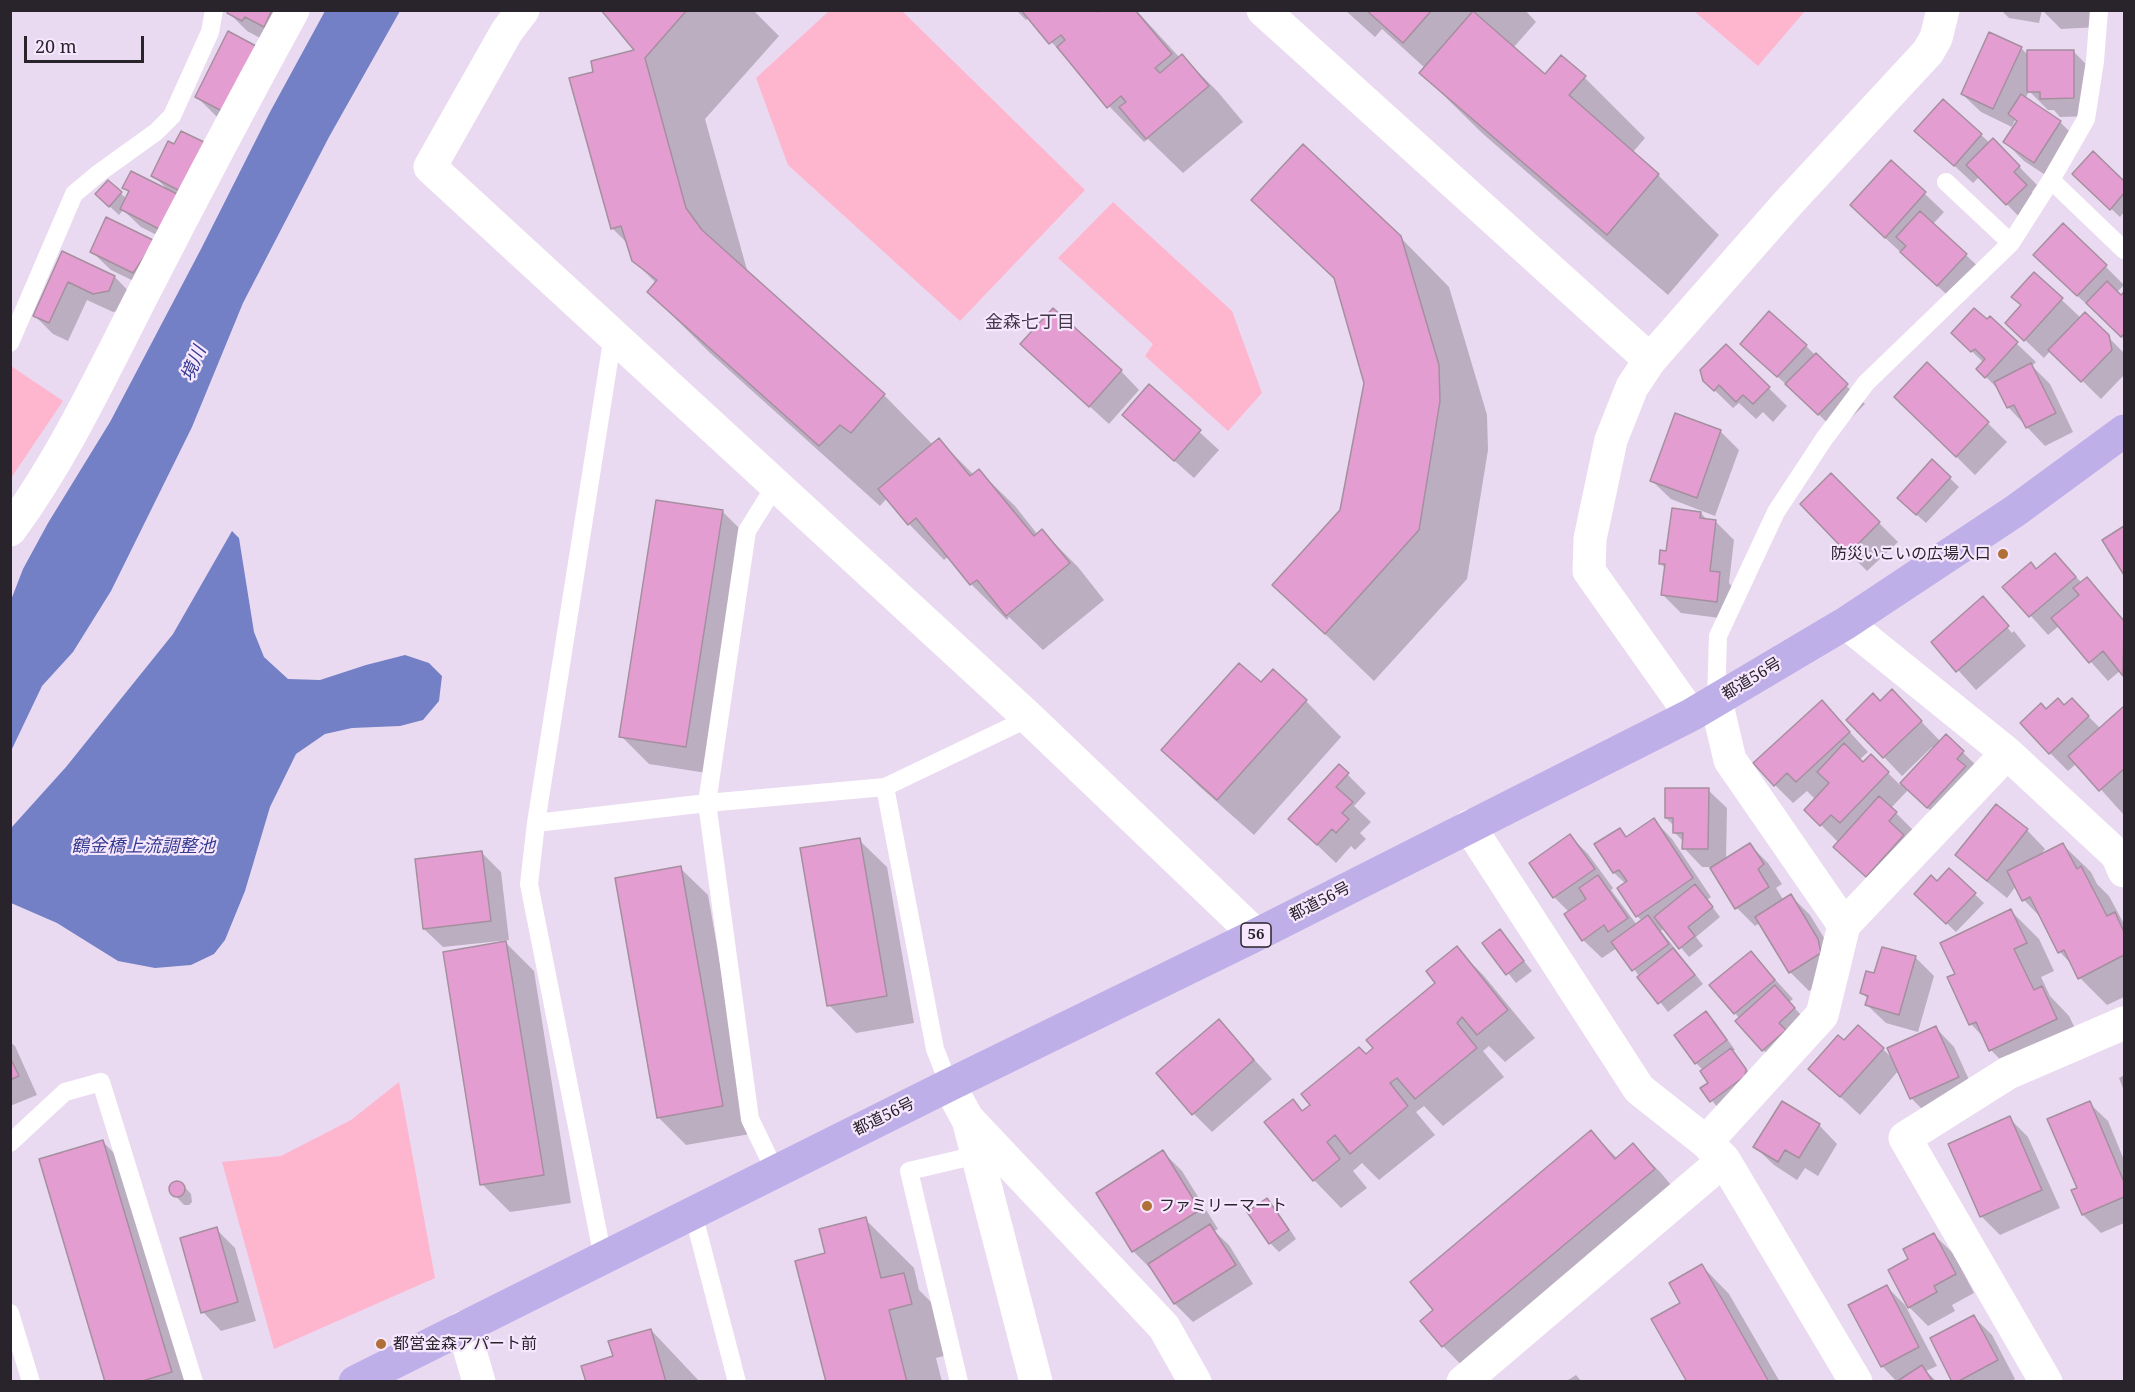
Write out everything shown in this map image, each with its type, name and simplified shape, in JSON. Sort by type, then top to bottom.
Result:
[{"type":"main road","name":"都道56号","points":[[355,1382],[775,1171],[1256,935],[1703,708],[1846,623],[2014,511],[2124,432]]},
{"type":"street","points":[[10,530],[37,494],[78,419],[217,150],[293,10]]},
{"type":"street","points":[[523,10],[507,31],[430,166],[1029,718],[1256,935]]},
{"type":"street","points":[[1263,10],[1650,360]]},
{"type":"street","points":[[1844,925],[1730,760],[1703,708],[1589,571],[1590,539],[1611,441],[1632,387],[1650,360],[1789,202],[1928,52],[1936,38],[1943,10]]},
{"type":"street","points":[[1846,623],[2007,753],[2117,855],[2124,871]]},
{"type":"street","points":[[1463,1382],[1715,1151],[1822,1015],[1844,925],[2007,753]]},
{"type":"street","points":[[1469,826],[1639,1089],[1715,1151],[1856,1382]]},
{"type":"street","points":[[2046,1382],[1905,1138],[2008,1073],[2124,1023]]},
{"type":"street","points":[[949,1085],[967,1118],[1036,1382]]},
{"type":"street","points":[[967,1118],[1164,1327],[1195,1382]]},
{"type":"street","points":[[463,1328],[479,1382]]},
{"type":"lane","points":[[10,343],[74,194],[156,132],[172,116],[210,32],[214,10]]},
{"type":"lane","points":[[1703,708],[1718,636],[1776,512],[1824,439],[1866,383],[2010,243],[2051,180],[2086,119],[2095,61],[2099,10]]},
{"type":"lane","points":[[2051,180],[2124,250]]},
{"type":"lane","points":[[1946,182],[2010,243]]},
{"type":"lane","points":[[603,1258],[530,884],[536,823],[613,336]]},
{"type":"lane","points":[[775,486],[747,531],[707,803],[750,1119],[775,1171]]},
{"type":"lane","points":[[536,823],[707,803],[885,787],[1029,718]]},
{"type":"lane","points":[[885,787],[935,1049],[949,1085]]},
{"type":"lane","points":[[10,1143],[65,1092],[101,1082],[194,1382]]},
{"type":"lane","points":[[959,1382],[909,1171],[977,1155]]},
{"type":"lane","points":[[693,1213],[737,1382]]},
{"type":"lane","points":[[10,1313],[31,1382]]},
{"type":"shaded area","points":[[829,11],[902,11],[1085,190],[960,321],[788,165],[756,78]]},
{"type":"shaded area","points":[[1694,11],[1805,11],[1758,66]]},
{"type":"shaded area","points":[[1113,202],[1232,311],[1262,393],[1228,431],[1145,356],[1153,344],[1058,258]]},
{"type":"shaded area","points":[[11,366],[63,401],[11,478]]},
{"type":"shaded area","points":[[399,1082],[435,1278],[274,1349],[222,1162],[281,1156],[351,1120]]},
{"type":"water","name":"境川","points":[[325,11],[400,11],[329,137],[243,303],[192,427],[111,591],[73,652],[42,686],[11,751],[11,600],[23,569],[48,523],[110,422],[270,112]]},
{"type":"water","name":"鶴金橋上流調整池","points":[[232,531],[239,538],[254,632],[264,657],[288,679],[320,680],[405,655],[429,663],[442,676],[439,701],[423,720],[400,726],[352,728],[325,734],[296,754],[270,807],[245,891],[225,940],[214,954],[191,965],[155,968],[118,961],[57,923],[11,903],[11,828],[66,767],[173,634]]},
{"type":"building","points":[[228,10],[272,10],[264,27],[245,17],[242,21],[227,13]]},
{"type":"building","points":[[601,10],[687,10],[645,58],[686,208],[702,230],[885,394],[851,433],[840,425],[819,446],[647,292],[657,280],[632,261],[621,226],[611,229],[569,78],[593,72],[591,61],[634,50]]},
{"type":"building","points":[[1021,10],[1097,10],[1098,12],[1101,10],[1135,10],[1172,54],[1155,68],[1160,73],[1182,54],[1209,86],[1146,139],[1119,107],[1126,102],[1121,96],[1107,108],[1057,47],[1065,40],[1061,35],[1049,44]]},
{"type":"building","points":[[1366,10],[1432,10],[1403,43]]},
{"type":"building","points":[[1473,11],[1545,74],[1561,55],[1586,76],[1569,95],[1659,174],[1607,235],[1419,73]]},
{"type":"building","points":[[228,31],[256,46],[222,111],[195,97]]},
{"type":"building","points":[[1989,32],[2022,47],[1993,109],[1961,94]]},
{"type":"building","points":[[2027,50],[2074,50],[2074,98],[2040,99],[2040,92],[2027,92]]},
{"type":"building","points":[[2021,94],[2061,121],[2034,163],[2003,142],[2017,121],[2008,114]]},
{"type":"building","points":[[1943,99],[1982,134],[1954,166],[1914,131]]},
{"type":"building","points":[[181,131],[204,142],[180,191],[151,176],[168,141],[174,144]]},
{"type":"building","points":[[1993,138],[2020,166],[2014,172],[2027,185],[2006,205],[1966,165]]},
{"type":"building","points":[[1303,144],[1401,236],[1439,365],[1440,401],[1419,530],[1325,634],[1272,585],[1340,510],[1364,383],[1334,278],[1251,200]]},
{"type":"building","points":[[2093,151],[2124,181],[2124,193],[2110,210],[2072,174]]},
{"type":"building","points":[[1891,160],[1926,192],[1885,238],[1850,205]]},
{"type":"building","points":[[131,171],[179,195],[161,230],[120,209],[129,191],[122,188]]},
{"type":"building","points":[[108,180],[122,192],[109,207],[95,194]]},
{"type":"building","points":[[1920,211],[1967,254],[1937,286],[1900,252],[1906,246],[1896,237]]},
{"type":"building","points":[[106,217],[155,241],[133,273],[90,252]]},
{"type":"building","points":[[2063,223],[2107,265],[2077,296],[2033,255]]},
{"type":"building","points":[[62,251],[115,276],[109,291],[93,294],[68,282],[49,323],[33,316]]},
{"type":"building","points":[[2034,272],[2063,298],[2024,341],[2005,323],[2021,305],[2011,297]]},
{"type":"building","points":[[2107,281],[2121,295],[2124,292],[2124,334],[2121,337],[2086,303]]},
{"type":"building","points":[[1053,308],[1122,370],[1089,407],[1020,344]]},
{"type":"building","points":[[1974,308],[1987,319],[1990,316],[2018,342],[1985,378],[1976,369],[1985,359],[1975,349],[1971,352],[1951,333]]},
{"type":"building","points":[[1769,311],[1807,345],[1777,377],[1740,344]]},
{"type":"building","points":[[2085,312],[2109,335],[2112,350],[2081,382],[2048,350]]},
{"type":"building","points":[[1726,344],[1770,387],[1753,404],[1743,395],[1736,402],[1719,385],[1714,391],[1703,381],[1700,370]]},
{"type":"building","points":[[1816,353],[1848,384],[1818,415],[1785,384]]},
{"type":"building","points":[[1927,362],[1989,422],[1956,457],[1894,397]]},
{"type":"building","points":[[2031,363],[2056,413],[2026,428],[2014,405],[2007,408],[1994,382]]},
{"type":"building","points":[[1149,384],[1201,430],[1174,461],[1122,415]]},
{"type":"building","points":[[1675,413],[1721,430],[1697,498],[1650,481]]},
{"type":"building","points":[[939,438],[970,476],[979,469],[1034,536],[1042,529],[1070,563],[1006,616],[977,580],[970,585],[916,518],[908,525],[878,489]]},
{"type":"building","points":[[1932,459],[1951,477],[1916,515],[1897,498]]},
{"type":"building","points":[[1831,473],[1880,522],[1848,554],[1800,504]]},
{"type":"building","points":[[656,500],[723,510],[686,747],[619,737]]},
{"type":"building","points":[[1672,508],[1701,512],[1700,518],[1716,520],[1710,571],[1720,572],[1717,602],[1661,595],[1665,564],[1659,564],[1660,550],[1666,551]]},
{"type":"building","points":[[2124,526],[2124,575],[2102,540]]},
{"type":"building","points":[[2055,553],[2076,577],[2029,617],[2002,587],[2031,562],[2036,569]]},
{"type":"building","points":[[2087,577],[2124,621],[2123,676],[2103,651],[2089,663],[2051,618],[2079,595],[2073,588]]},
{"type":"building","points":[[1983,596],[2009,626],[1956,672],[1931,642]]},
{"type":"building","points":[[1239,663],[1261,682],[1273,669],[1307,700],[1217,800],[1161,750]]},
{"type":"building","points":[[1892,689],[1922,721],[1883,758],[1846,720],[1873,693],[1880,701]]},
{"type":"building","points":[[2058,698],[2064,705],[2072,698],[2089,716],[2049,754],[2020,723],[2041,703],[2046,709]]},
{"type":"building","points":[[1822,700],[1850,732],[1796,782],[1787,773],[1774,786],[1753,763]]},
{"type":"building","points":[[2124,706],[2124,769],[2099,791],[2068,756]]},
{"type":"building","points":[[1946,734],[1964,751],[1957,759],[1966,766],[1927,808],[1900,783]]},
{"type":"building","points":[[1844,743],[1863,762],[1871,754],[1889,772],[1840,823],[1831,815],[1820,826],[1804,810],[1829,783],[1817,772]]},
{"type":"building","points":[[1339,764],[1349,773],[1336,787],[1353,802],[1342,813],[1349,819],[1336,833],[1332,829],[1317,845],[1288,819]]},
{"type":"building","points":[[1665,788],[1709,788],[1708,849],[1682,849],[1683,833],[1673,833],[1673,818],[1665,818]]},
{"type":"building","points":[[1879,796],[1897,812],[1889,821],[1904,835],[1866,877],[1833,847]]},
{"type":"building","points":[[1996,804],[2028,829],[1987,881],[1955,855]]},
{"type":"building","points":[[1654,818],[1693,878],[1636,917],[1617,888],[1627,881],[1619,870],[1613,873],[1594,844],[1620,828],[1626,837]]},
{"type":"building","points":[[1570,834],[1595,869],[1553,898],[1529,863]]},
{"type":"building","points":[[860,838],[887,996],[827,1006],[800,848]]},
{"type":"building","points":[[1750,843],[1764,864],[1758,869],[1769,887],[1735,909],[1710,868]]},
{"type":"building","points":[[2063,843],[2077,869],[2081,866],[2107,916],[2115,912],[2124,932],[2124,955],[2078,979],[2064,950],[2058,953],[2030,897],[2022,901],[2007,871]]},
{"type":"building","points":[[482,851],[491,921],[423,929],[415,859]]},
{"type":"building","points":[[681,866],[723,1106],[657,1118],[615,878]]},
{"type":"building","points":[[1949,868],[1976,893],[1946,924],[1914,894],[1931,875],[1937,881]]},
{"type":"building","points":[[1598,875],[1628,918],[1608,932],[1604,925],[1582,941],[1564,914],[1586,899],[1579,888]]},
{"type":"building","points":[[1695,884],[1713,907],[1688,927],[1695,936],[1679,949],[1654,917]]},
{"type":"building","points":[[1791,894],[1818,939],[1821,953],[1789,973],[1755,917]]},
{"type":"building","points":[[2011,909],[2027,943],[2014,949],[2034,990],[2042,986],[2057,1019],[1989,1051],[1976,1022],[1969,1025],[1947,977],[1955,974],[1940,943]]},
{"type":"building","points":[[1648,915],[1669,944],[1632,971],[1611,942]]},
{"type":"building","points":[[1500,929],[1524,961],[1506,975],[1482,943]]},
{"type":"building","points":[[506,941],[544,1175],[480,1185],[443,952]]},
{"type":"building","points":[[1457,946],[1508,1010],[1477,1035],[1462,1017],[1457,1023],[1477,1048],[1415,1099],[1397,1078],[1390,1083],[1408,1106],[1350,1154],[1335,1135],[1327,1142],[1340,1159],[1313,1181],[1264,1122],[1293,1099],[1302,1111],[1310,1105],[1301,1094],[1359,1047],[1366,1054],[1373,1048],[1366,1040],[1435,983],[1426,971]]},
{"type":"building","points":[[1882,947],[1916,956],[1899,1015],[1865,1005],[1868,996],[1860,993],[1866,971],[1874,973]]},
{"type":"building","points":[[1673,948],[1695,975],[1658,1004],[1637,977]]},
{"type":"building","points":[[1751,951],[1775,980],[1734,1014],[1709,985]]},
{"type":"building","points":[[1775,985],[1795,1008],[1779,1023],[1786,1030],[1762,1051],[1735,1021]]},
{"type":"building","points":[[1706,1011],[1727,1040],[1695,1064],[1674,1035]]},
{"type":"building","points":[[1219,1019],[1254,1060],[1192,1115],[1156,1073]]},
{"type":"building","points":[[1858,1025],[1884,1048],[1840,1097],[1808,1069],[1838,1035],[1844,1040]]},
{"type":"building","points":[[1936,1026],[1959,1077],[1910,1099],[1887,1048]]},
{"type":"building","points":[[1731,1048],[1746,1069],[1745,1076],[1710,1102],[1700,1088],[1708,1083],[1700,1071]]},
{"type":"building","points":[[10,1057],[19,1076],[10,1080]]},
{"type":"building","points":[[1782,1101],[1820,1124],[1799,1158],[1785,1150],[1778,1162],[1753,1147]]},
{"type":"building","points":[[2090,1101],[2124,1182],[2124,1197],[2082,1215],[2071,1190],[2077,1188],[2047,1119]]},
{"type":"building","points":[[2010,1116],[2042,1190],[1980,1217],[1948,1144]]},
{"type":"building","points":[[1591,1130],[1615,1159],[1633,1143],[1655,1169],[1442,1347],[1420,1321],[1433,1310],[1410,1282]]},
{"type":"building","points":[[103,1140],[172,1372],[139,1382],[105,1382],[39,1159]]},
{"type":"building","points":[[1163,1150],[1200,1210],[1132,1252],[1096,1193]]},
{"type":"building","points":[[177,1181],[183,1183],[185,1189],[183,1195],[177,1197],[171,1195],[169,1189],[171,1183]]},
{"type":"building","points":[[1267,1198],[1289,1230],[1269,1244],[1247,1212]]},
{"type":"building","points":[[866,1217],[881,1278],[904,1273],[912,1304],[889,1310],[907,1382],[826,1382],[795,1261],[825,1253],[819,1229]]},
{"type":"building","points":[[1210,1224],[1236,1265],[1174,1304],[1148,1264]]},
{"type":"building","points":[[217,1227],[238,1302],[201,1313],[180,1238]]},
{"type":"building","points":[[1934,1233],[1956,1274],[1934,1286],[1937,1292],[1908,1308],[1888,1270],[1908,1259],[1903,1249]]},
{"type":"building","points":[[1702,1264],[1769,1382],[1687,1382],[1651,1319],[1680,1303],[1669,1283]]},
{"type":"building","points":[[1887,1285],[1919,1347],[1881,1367],[1848,1305]]},
{"type":"building","points":[[1974,1315],[1998,1360],[1957,1382],[1952,1382],[1930,1338]]},
{"type":"building","points":[[651,1329],[666,1382],[586,1382],[581,1366],[613,1356],[608,1341]]},
{"type":"building","points":[[1922,1365],[1933,1382],[1896,1382]]},
{"type":"place","name":"防災いこいの広場入口","points":[[2003,554]]},
{"type":"place","name":"ファミリーマート","points":[[1147,1206]]},
{"type":"place","name":"都営金森アパート前","points":[[381,1344]]},
{"type":"district","name":"金森七丁目","points":[[1030,323]]}]
